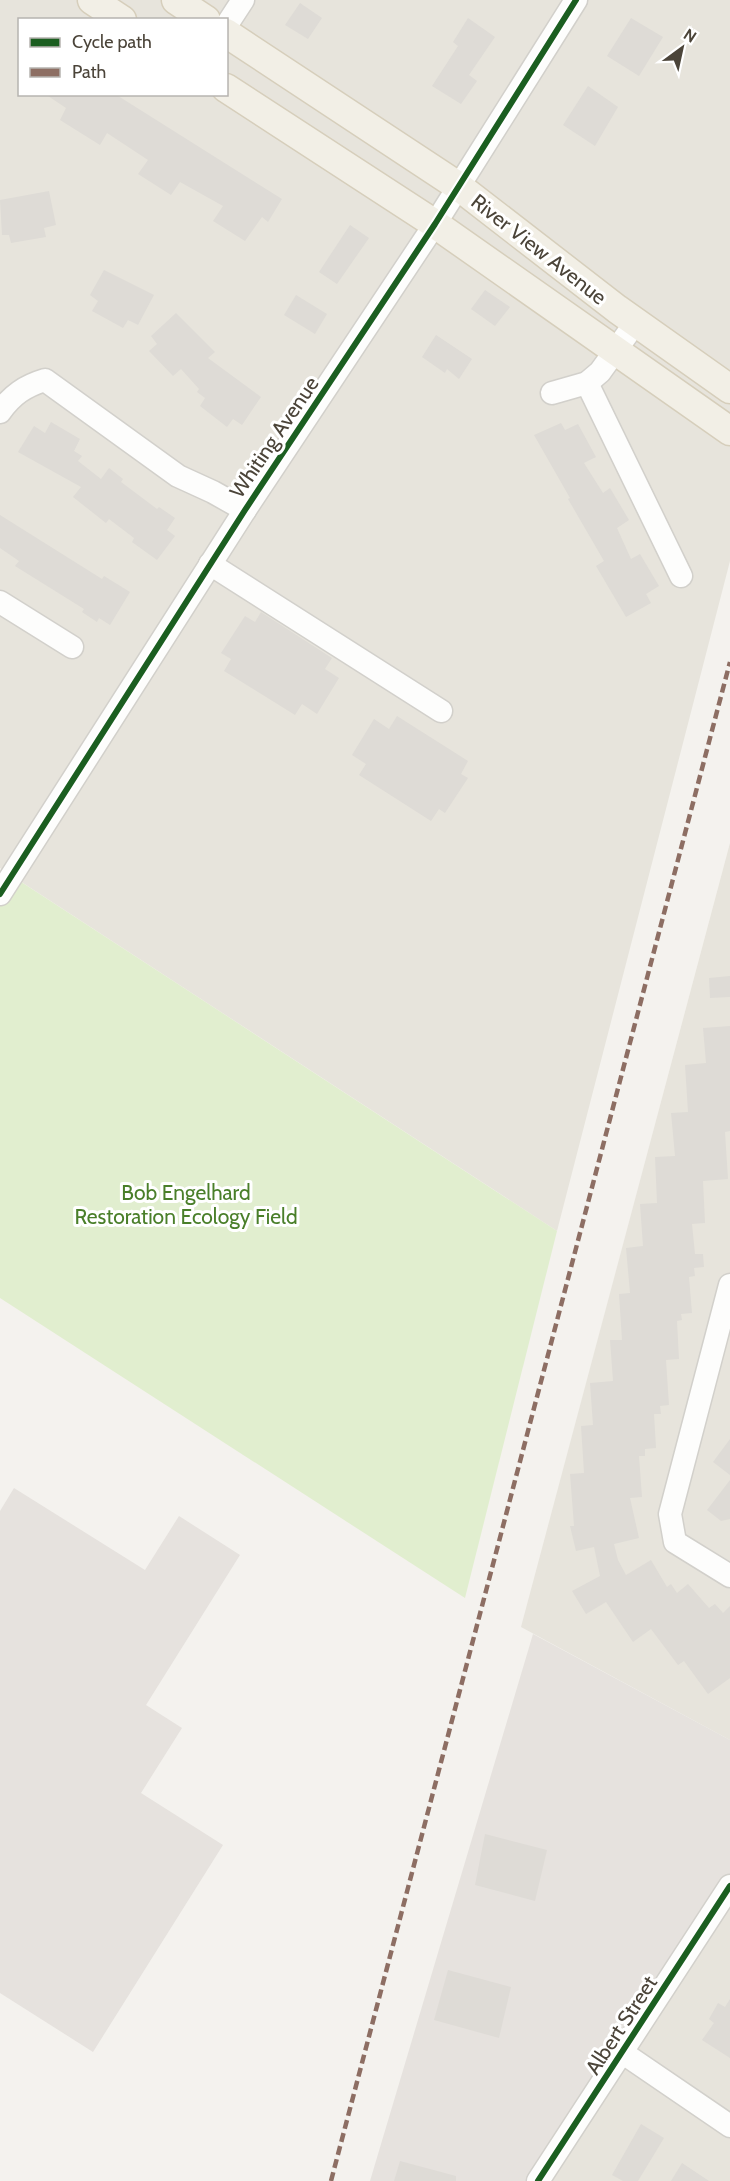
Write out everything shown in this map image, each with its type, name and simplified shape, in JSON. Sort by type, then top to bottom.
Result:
[{"type":"main road","points":[[92,0],[119,18]]},
{"type":"main road","points":[[176,0],[203,18]]},
{"type":"main road","name":"River View Avenue","points":[[228,34],[458,186],[636,322],[730,389]]},
{"type":"main road","name":"River View Avenue","points":[[228,89],[435,224],[730,431]]},
{"type":"street","points":[[228,23],[243,0]]},
{"type":"street","name":"Whiting Avenue","points":[[0,894],[245,510],[435,224],[576,0]]},
{"type":"street","points":[[552,393],[587,383],[600,372],[636,322]]},
{"type":"street","points":[[0,412],[9,399],[27,385],[45,380],[178,476],[245,510]]},
{"type":"street","points":[[587,383],[681,576]]},
{"type":"street","points":[[210,564],[441,711]]},
{"type":"street","points":[[0,602],[72,647]]},
{"type":"street","points":[[730,1285],[670,1514],[675,1542],[730,1576]]},
{"type":"street","name":"Albert Street","points":[[538,2181],[730,1886]]},
{"type":"street","points":[[623,2053],[730,2126]]},
{"type":"shaded area","points":[[0,0],[730,0],[730,561],[557,1231],[0,868]]},
{"type":"shaded area","points":[[730,843],[730,1740],[521,1627]]},
{"type":"shaded area","points":[[14,1488],[145,1570],[179,1516],[240,1555],[146,1705],[182,1728],[141,1793],[223,1845],[93,2052],[0,1993],[0,1511]]},
{"type":"shaded area","points":[[533,1634],[730,1740],[730,1887],[537,2181],[370,2181]]},
{"type":"shaded area","points":[[730,1887],[730,2181],[537,2181]]},
{"type":"green space","name":"Bob Engelhard Restoration Ecology Field","points":[[12,876],[557,1231],[465,1598],[0,1298],[0,894]]},
{"type":"building","points":[[300,3],[322,18],[308,39],[285,25]]},
{"type":"building","points":[[468,18],[495,37],[469,75],[477,81],[461,104],[432,86],[458,46],[453,42]]},
{"type":"building","points":[[631,18],[663,37],[639,76],[607,56]]},
{"type":"building","points":[[588,86],[618,107],[595,146],[563,125]]},
{"type":"building","points":[[48,96],[118,96],[282,199],[268,222],[262,217],[245,241],[213,221],[223,206],[180,182],[171,195],[138,174],[148,160],[107,133],[100,145],[60,120],[66,108]]},
{"type":"building","points":[[49,191],[56,225],[44,228],[46,237],[11,243],[9,235],[2,235],[0,200]]},
{"type":"building","points":[[350,225],[369,238],[337,284],[319,272]]},
{"type":"building","points":[[104,270],[154,295],[138,325],[128,320],[123,328],[92,311],[98,301],[90,295]]},
{"type":"building","points":[[485,290],[510,307],[495,326],[471,309]]},
{"type":"building","points":[[296,295],[327,314],[315,334],[284,315]]},
{"type":"building","points":[[176,313],[215,352],[208,358],[261,397],[242,425],[233,419],[227,427],[200,406],[205,398],[197,392],[199,389],[181,369],[173,376],[149,351],[157,344],[151,336]]},
{"type":"building","points":[[436,335],[472,359],[459,379],[447,369],[445,373],[422,357]]},
{"type":"building","points":[[51,422],[80,439],[74,451],[82,456],[78,461],[101,479],[109,468],[123,479],[121,482],[157,509],[159,507],[175,518],[167,530],[175,536],[157,560],[132,542],[134,538],[109,519],[106,523],[73,497],[81,487],[18,452],[34,426],[45,433]]},
{"type":"building","points":[[561,423],[565,430],[578,424],[596,457],[584,463],[603,493],[610,488],[629,520],[617,528],[631,559],[640,554],[659,586],[646,594],[651,603],[626,617],[596,566],[604,561],[534,435]]},
{"type":"building","points":[[0,515],[102,579],[104,576],[130,592],[110,625],[99,618],[97,622],[82,612],[84,609],[15,566],[19,561],[0,548]]},
{"type":"building","points":[[261,612],[332,658],[325,669],[339,678],[317,714],[302,704],[295,715],[224,671],[231,659],[221,653],[245,616],[255,622]]},
{"type":"building","points":[[397,716],[468,761],[461,774],[468,778],[445,813],[439,809],[431,821],[359,775],[366,764],[352,755],[374,719],[389,729]]},
{"type":"building","points":[[730,976],[730,997],[710,998],[709,978]]},
{"type":"building","points":[[730,1026],[730,1131],[725,1132],[728,1179],[703,1181],[705,1223],[692,1224],[695,1254],[703,1254],[704,1267],[694,1268],[695,1276],[689,1277],[692,1313],[681,1314],[682,1320],[677,1321],[679,1359],[666,1360],[669,1405],[660,1406],[661,1414],[654,1414],[656,1448],[645,1449],[645,1456],[639,1456],[642,1497],[630,1498],[639,1538],[614,1544],[618,1560],[626,1575],[651,1560],[667,1587],[671,1584],[677,1593],[688,1584],[709,1608],[715,1604],[723,1613],[730,1606],[730,1678],[708,1694],[684,1661],[678,1665],[651,1629],[633,1642],[606,1602],[586,1614],[572,1591],[600,1576],[594,1547],[576,1551],[570,1526],[574,1526],[570,1474],[584,1473],[581,1426],[593,1425],[590,1383],[613,1381],[610,1340],[622,1340],[619,1294],[630,1293],[626,1248],[643,1246],[640,1204],[657,1203],[655,1157],[675,1156],[671,1113],[688,1112],[685,1065],[706,1063],[703,1028]]},
{"type":"building","points":[[730,1439],[730,1475],[713,1462]]},
{"type":"building","points":[[730,1480],[730,1519],[721,1521],[707,1510]]},
{"type":"building","points":[[485,1834],[547,1850],[535,1901],[475,1885]]},
{"type":"building","points":[[448,1970],[511,1987],[499,2038],[434,2020]]},
{"type":"building","points":[[730,1999],[730,2058],[702,2040],[714,2023],[709,2019],[718,2003],[725,2007]]},
{"type":"building","points":[[641,2124],[664,2138],[638,2181],[623,2181],[612,2175]]},
{"type":"building","points":[[400,2161],[456,2176],[456,2181],[394,2181]]},
{"type":"building","points":[[682,2163],[709,2181],[671,2181]]},
{"type":"marked path","points":[[331,2181],[730,662]]},
{"type":"cycle path","points":[[0,894],[245,510],[435,224],[576,0]]},
{"type":"cycle path","points":[[538,2181],[730,1886]]}]
